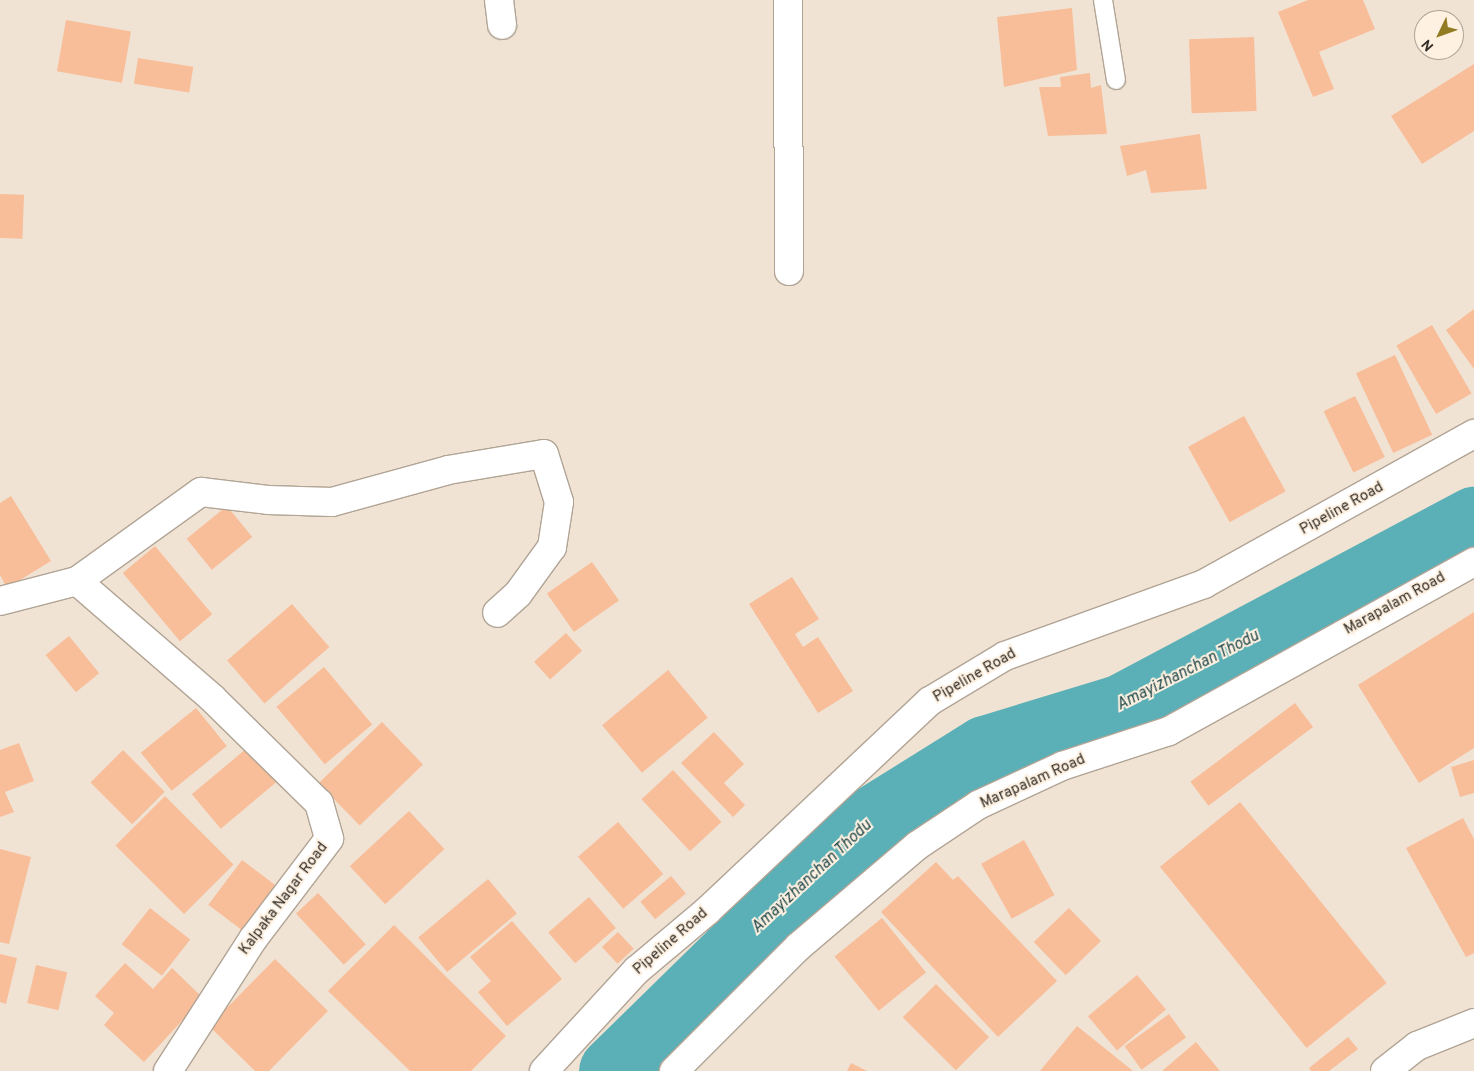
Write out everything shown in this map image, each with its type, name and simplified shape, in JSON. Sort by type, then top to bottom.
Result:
[{"type":"street","points":[[788,0],[789,271]]},
{"type":"street","name":"Pipeline Road","points":[[544,1071],[637,970],[707,911],[930,701],[1005,656],[1204,584],[1474,434]]},
{"type":"street","points":[[0,600],[77,581],[201,492],[268,500],[332,502],[448,470],[544,454],[559,502],[552,547],[518,594],[497,613]]},
{"type":"street","name":"Marapalam Road","points":[[674,1071],[798,947],[918,845],[978,806],[1062,766],[1169,731],[1474,562]]},
{"type":"street","name":"Kalpaka Nagar Road","points":[[77,581],[185,674],[319,803],[329,839],[253,939],[168,1071]]},
{"type":"street","points":[[1385,1071],[1417,1046],[1474,1023]]},
{"type":"lane","points":[[1103,0],[1116,80]]},
{"type":"building","points":[[1308,0],[1363,0],[1375,29],[1319,52],[1334,89],[1313,97],[1278,12]]},
{"type":"building","points":[[1072,8],[1077,70],[1004,87],[997,17]]},
{"type":"building","points":[[66,20],[131,31],[122,83],[57,71]]},
{"type":"building","points":[[1254,37],[1257,111],[1192,113],[1189,39]]},
{"type":"building","points":[[138,58],[193,67],[189,92],[134,84]]},
{"type":"building","points":[[1474,64],[1474,131],[1422,164],[1391,116]]},
{"type":"building","points":[[1090,73],[1091,88],[1101,85],[1107,134],[1048,136],[1039,87],[1061,87],[1060,77]]},
{"type":"building","points":[[1200,134],[1207,189],[1151,193],[1146,170],[1127,176],[1120,146]]},
{"type":"building","points":[[0,194],[24,195],[22,239],[0,238]]},
{"type":"building","points":[[1474,309],[1474,369],[1446,330]]},
{"type":"building","points":[[1432,325],[1472,393],[1436,414],[1396,346]]},
{"type":"building","points":[[1395,355],[1432,435],[1393,453],[1356,373]]},
{"type":"building","points":[[1355,396],[1385,457],[1353,472],[1324,411]]},
{"type":"building","points":[[1244,416],[1286,491],[1230,522],[1188,447]]},
{"type":"building","points":[[11,496],[51,561],[7,588],[0,575],[0,503]]},
{"type":"building","points":[[227,506],[252,537],[212,570],[187,539]]},
{"type":"building","points":[[155,546],[212,614],[180,641],[123,573]]},
{"type":"building","points":[[592,562],[619,601],[574,632],[547,594]]},
{"type":"building","points":[[792,577],[819,619],[795,634],[803,647],[818,637],[853,691],[818,713],[749,604]]},
{"type":"building","points":[[292,604],[329,647],[264,703],[227,660]]},
{"type":"building","points":[[1474,612],[1474,748],[1419,783],[1358,685]]},
{"type":"building","points":[[566,633],[582,651],[550,680],[534,662]]},
{"type":"building","points":[[69,636],[99,673],[76,692],[46,655]]},
{"type":"building","points":[[324,667],[372,724],[325,764],[277,707]]},
{"type":"building","points":[[668,670],[708,717],[642,773],[602,725]]},
{"type":"building","points":[[1295,703],[1313,727],[1208,806],[1190,782]]},
{"type":"building","points":[[196,708],[227,746],[172,791],[141,753]]},
{"type":"building","points":[[382,722],[423,764],[360,826],[319,783]]},
{"type":"building","points":[[714,732],[744,764],[724,783],[745,805],[733,817],[681,763]]},
{"type":"building","points":[[19,743],[34,781],[5,792],[14,812],[0,817],[0,750]]},
{"type":"building","points":[[247,748],[276,782],[221,829],[192,794]]},
{"type":"building","points":[[123,750],[165,792],[132,824],[90,783]]},
{"type":"building","points":[[1474,760],[1474,793],[1460,797],[1451,767]]},
{"type":"building","points":[[673,770],[721,822],[690,851],[642,799]]},
{"type":"building","points":[[165,796],[234,865],[184,914],[116,845]]},
{"type":"building","points":[[1240,802],[1387,983],[1307,1048],[1160,867]]},
{"type":"building","points":[[409,811],[444,849],[385,904],[350,866]]},
{"type":"building","points":[[1463,818],[1474,839],[1474,953],[1466,957],[1406,848]]},
{"type":"building","points":[[618,822],[663,874],[623,909],[578,857]]},
{"type":"building","points":[[1024,840],[1055,895],[1012,919],[981,864]]},
{"type":"building","points":[[0,849],[31,857],[9,944],[0,942]]},
{"type":"building","points":[[242,860],[281,889],[247,934],[208,905]]},
{"type":"building","points":[[936,862],[953,880],[958,876],[1057,981],[998,1037],[881,912]]},
{"type":"building","points":[[671,876],[686,894],[655,919],[640,902]]},
{"type":"building","points":[[488,879],[517,913],[447,972],[418,937]]},
{"type":"building","points":[[318,893],[366,944],[344,965],[296,913]]},
{"type":"building","points":[[589,897],[616,928],[575,963],[548,932]]},
{"type":"building","points":[[150,908],[190,939],[162,976],[122,944]]},
{"type":"building","points":[[1069,908],[1101,941],[1066,975],[1034,942]]},
{"type":"building","points":[[882,918],[926,972],[879,1011],[835,956]]},
{"type":"building","points":[[512,921],[562,979],[507,1026],[478,992],[491,981],[470,957]]},
{"type":"building","points":[[394,925],[506,1036],[471,1071],[410,1071],[328,991]]},
{"type":"building","points":[[618,932],[634,949],[618,964],[602,947]]},
{"type":"building","points":[[0,954],[17,958],[6,1004],[0,1002]]},
{"type":"building","points":[[275,959],[328,1011],[269,1071],[255,1071],[209,1026]]},
{"type":"building","points":[[125,963],[153,989],[172,968],[203,998],[144,1062],[104,1025],[114,1013],[95,996]]},
{"type":"building","points":[[36,965],[67,972],[58,1010],[27,1003]]},
{"type":"building","points":[[1137,975],[1166,1009],[1117,1051],[1088,1016]]},
{"type":"building","points":[[936,984],[989,1037],[956,1070],[903,1017]]},
{"type":"building","points":[[1169,1014],[1186,1037],[1142,1070],[1125,1046]]},
{"type":"building","points":[[1077,1026],[1133,1071],[1040,1071]]},
{"type":"building","points":[[1348,1037],[1358,1049],[1329,1071],[1311,1071],[1309,1068]]},
{"type":"building","points":[[1196,1042],[1220,1071],[1162,1071]]},
{"type":"building","points":[[851,1063],[867,1071],[847,1071]]},
{"type":"waterway","name":"Amayizhanchan Thodu","points":[[613,1071],[863,826],[985,750],[1122,708],[1474,521]]}]
